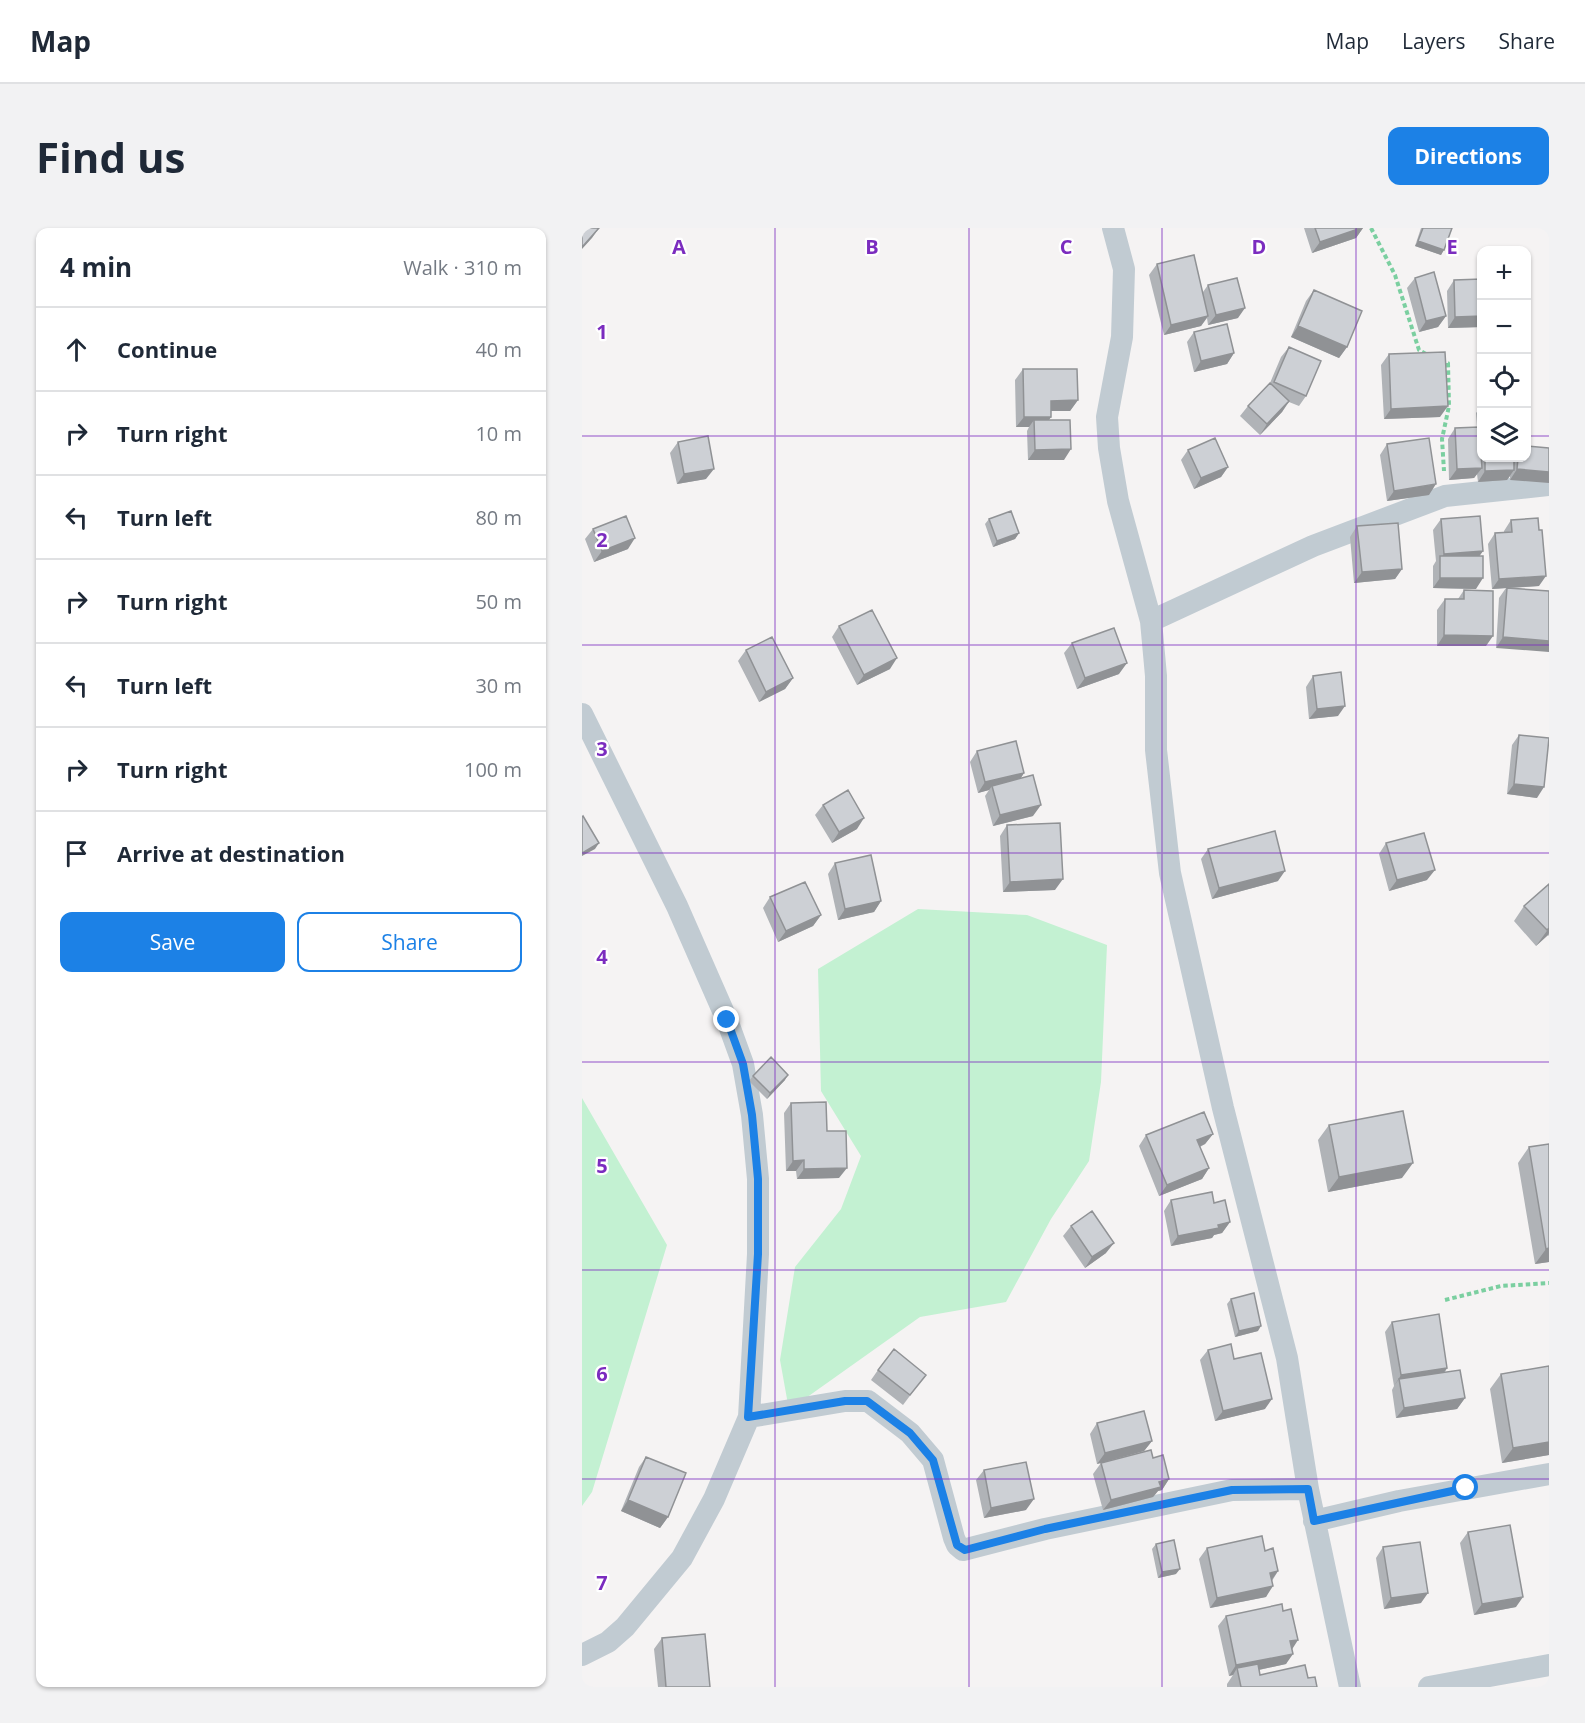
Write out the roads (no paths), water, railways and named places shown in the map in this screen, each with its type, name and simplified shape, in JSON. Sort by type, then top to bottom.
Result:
[{"type":"street","points":[[1113,228],[1124,269],[1122,337],[1107,417],[1109,448],[1118,501],[1151,621],[1156,676],[1156,750],[1170,873],[1223,1108],[1287,1359],[1314,1521],[1350,1687]]},
{"type":"street","points":[[1151,621],[1313,546],[1445,496],[1549,485]]},
{"type":"street","points":[[582,714],[677,906],[727,1020],[743,1064],[752,1115],[758,1179],[758,1254],[748,1417],[714,1499],[682,1558],[625,1627],[608,1642],[582,1655]]},
{"type":"street","points":[[748,1417],[845,1401],[867,1401],[910,1433],[933,1460],[954,1539],[963,1550],[1045,1529],[1232,1490],[1308,1489]]},
{"type":"street","points":[[1314,1521],[1399,1501],[1549,1474]]},
{"type":"street","points":[[1429,1687],[1549,1665]]}]
